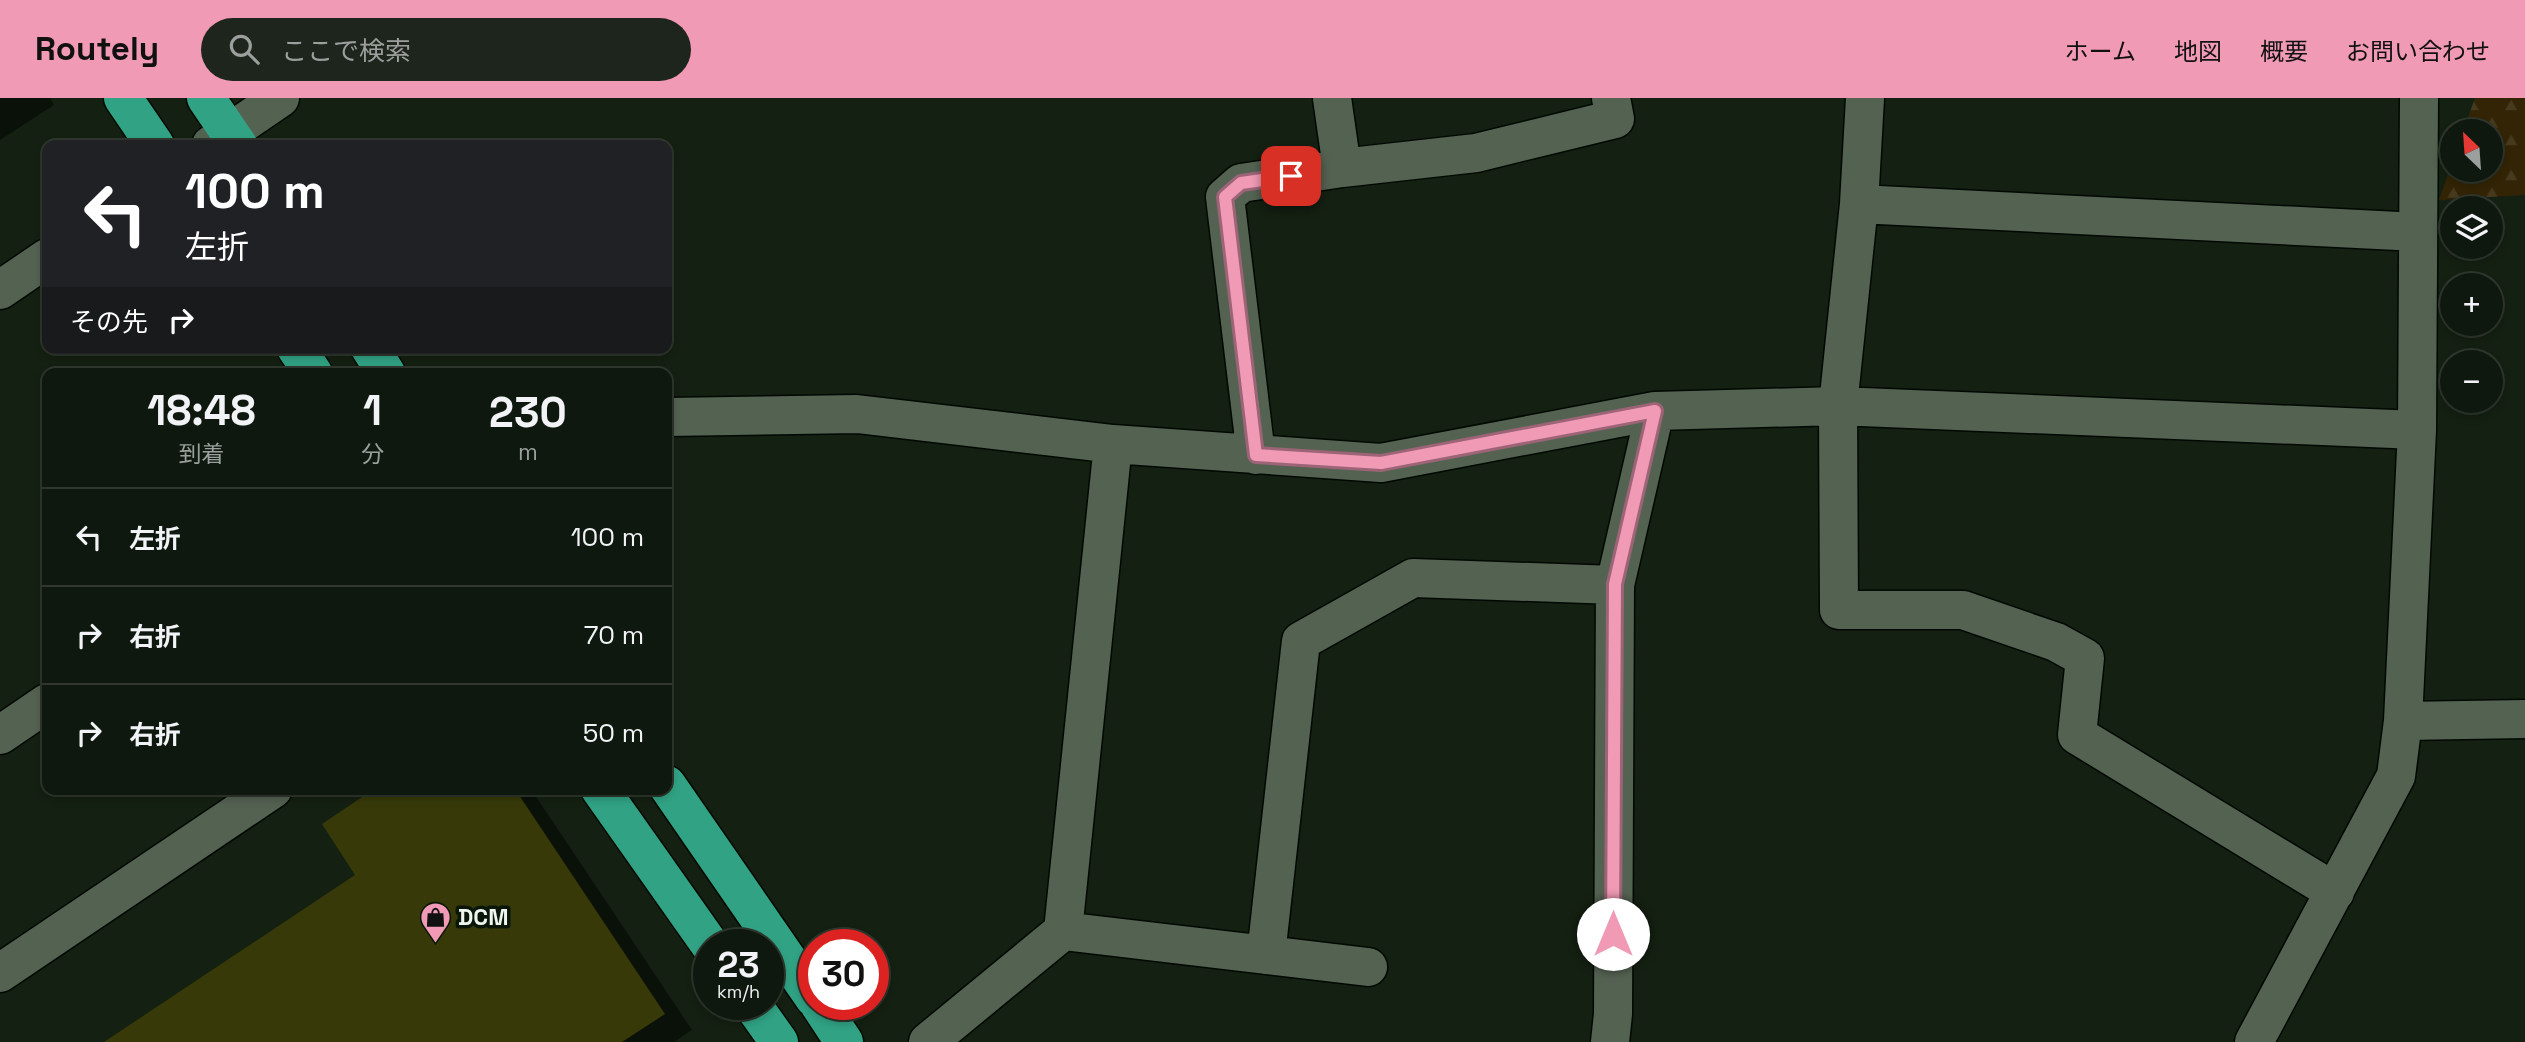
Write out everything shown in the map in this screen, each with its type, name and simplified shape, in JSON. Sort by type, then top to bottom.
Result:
[{"type":"highway","points":[[123,98],[152,140]]},
{"type":"highway","points":[[206,98],[226,140]]},
{"type":"highway","points":[[672,792],[798,975]]},
{"type":"highway","points":[[604,795],[699,929]]},
{"type":"highway","points":[[763,1020],[779,1042]]},
{"type":"highway","points":[[829,1020],[845,1042]]},
{"type":"street","points":[[227,140],[280,98]]},
{"type":"street","points":[[1332,98],[1342,169]]},
{"type":"street","points":[[1256,455],[1225,197],[1241,183],[1476,153],[1615,119],[1611,98]]},
{"type":"street","points":[[1865,98],[1859,204],[1838,406],[1839,610],[1963,610],[2056,642],[2085,658],[2077,735],[2335,892]]},
{"type":"street","points":[[2254,1042],[2396,776],[2403,721],[2417,430],[2420,98]]},
{"type":"street","points":[[1859,204],[2418,232]]},
{"type":"street","points":[[0,290],[42,261]]},
{"type":"street","points":[[672,417],[857,414],[1113,444],[1381,463],[1655,411],[1838,406],[2417,430]]},
{"type":"street","points":[[1610,1042],[1613,1000],[1615,584],[1655,411]]},
{"type":"street","points":[[928,1042],[1063,931],[1113,444]]},
{"type":"street","points":[[1266,955],[1301,641],[1413,578],[1615,584]]},
{"type":"street","points":[[0,735],[42,706]]},
{"type":"street","points":[[2403,721],[2525,719]]},
{"type":"street","points":[[0,973],[264,795]]},
{"type":"street","points":[[1063,931],[1368,967]]},
{"type":"green space","points":[[2475,98],[2525,98],[2525,195],[2440,196],[2445,182],[2503,182],[2503,119],[2467,119]]},
{"type":"building","name":"DCM","points":[[365,795],[519,795],[665,1014],[622,1042],[104,1042],[355,875],[322,824]]},
{"type":"place","name":"DCM","points":[[435,944]]},
{"type":"route","points":[[1291,176],[1241,183],[1225,197],[1256,455],[1381,463],[1655,411],[1615,584],[1613,934]]}]
